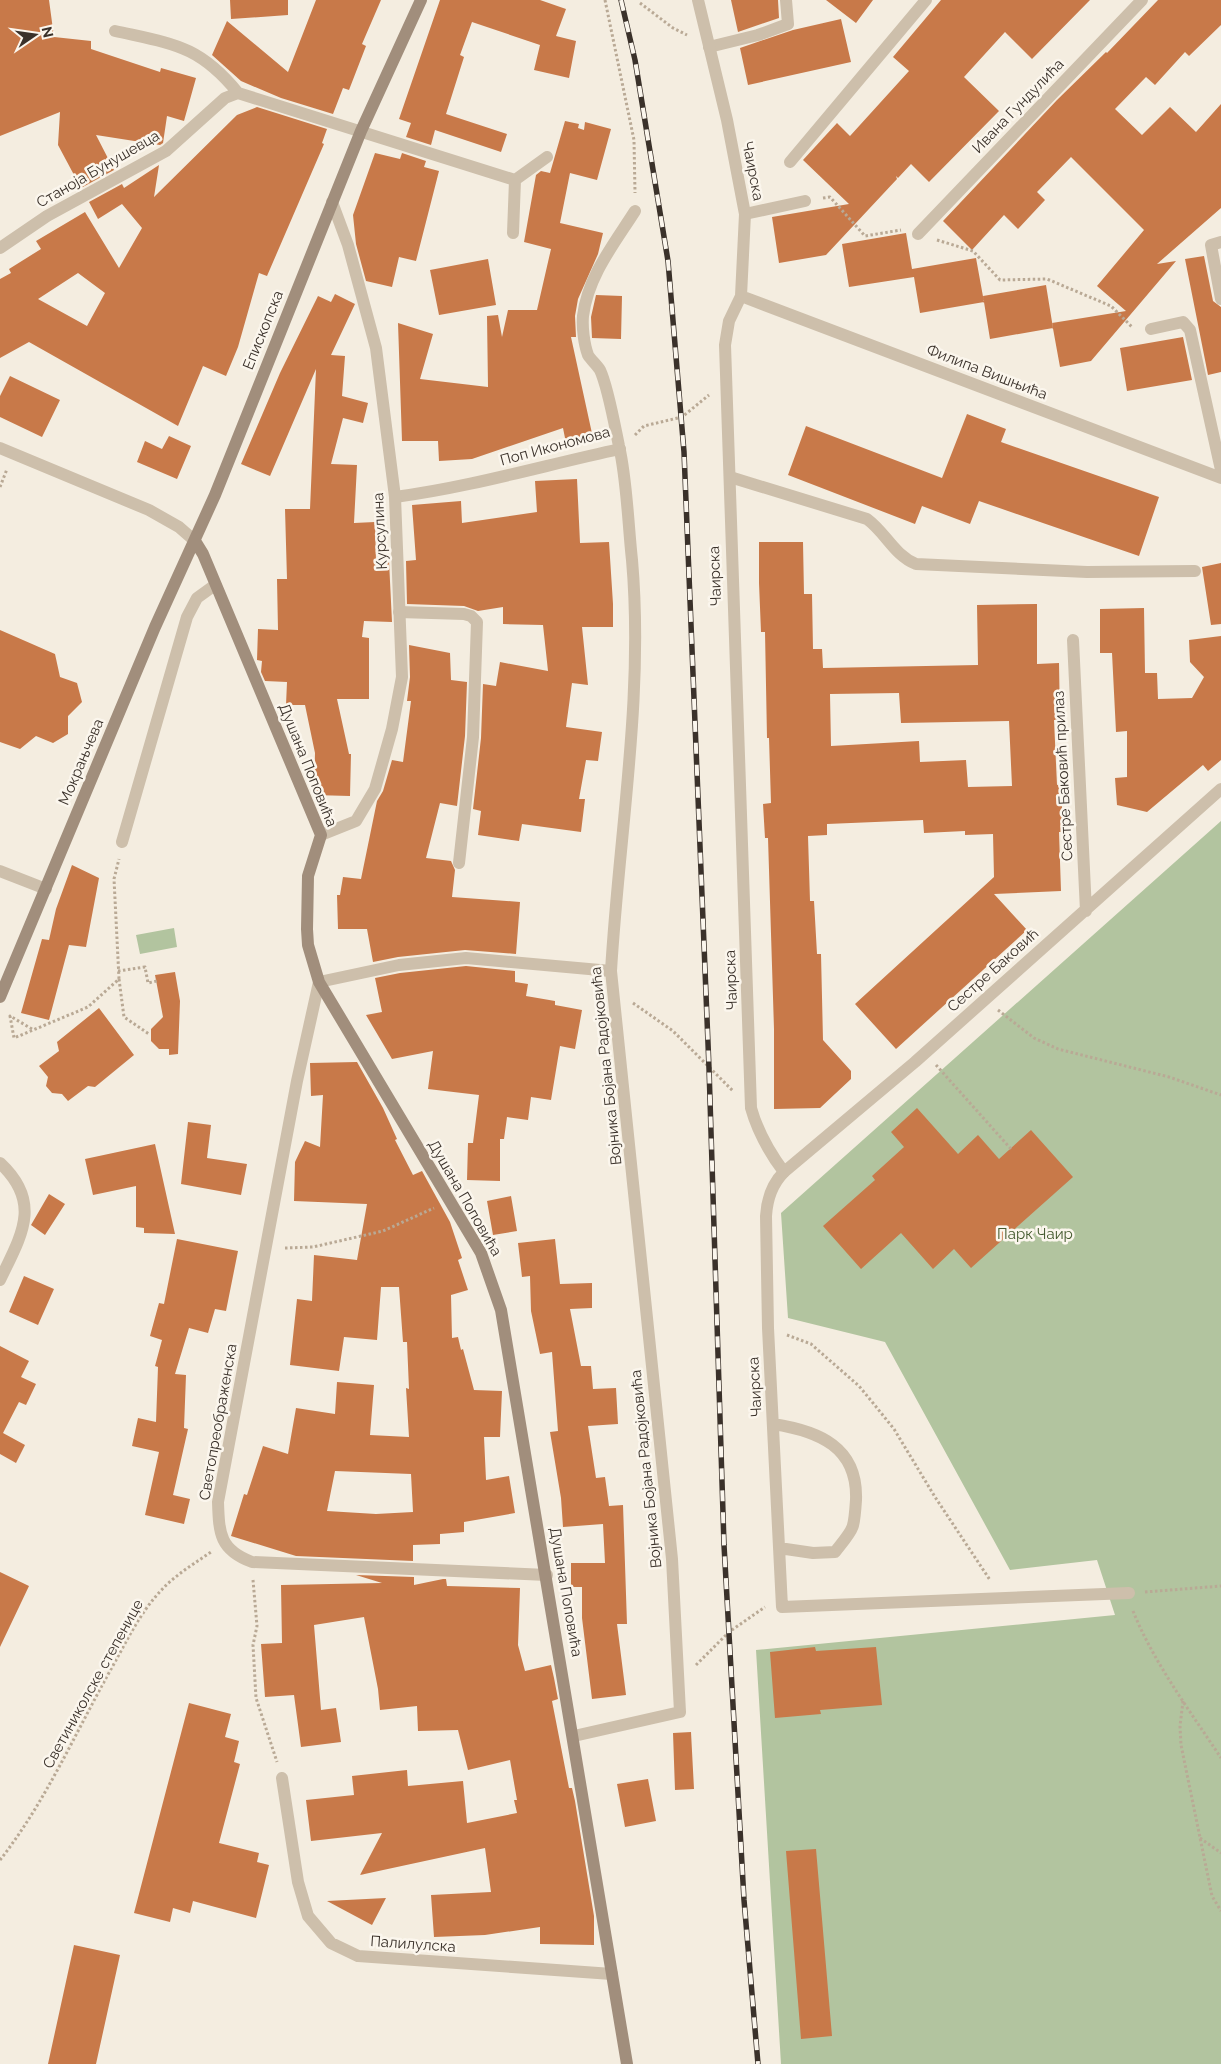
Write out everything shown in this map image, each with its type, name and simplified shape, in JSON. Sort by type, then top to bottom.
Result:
[{"type":"street","name":"Епископска","points":[[195,541],[361,131],[420,0]]},
{"type":"street","name":"Чаирска","points":[[698,0],[727,120],[745,214],[740,296],[729,321],[726,337],[726,381],[752,1108],[756,1126],[766,1146],[784,1172],[776,1180],[766,1203],[773,1424],[782,1607]]},
{"type":"street","points":[[709,46],[758,35],[788,24],[786,0]]},
{"type":"street","points":[[790,162],[926,0]]},
{"type":"street","name":"Ивана Гундулића","points":[[922,230],[1142,0]]},
{"type":"street","points":[[116,31],[178,45],[202,58],[220,71],[238,93],[515,180]]},
{"type":"street","name":"Станоја Бунушевца","points":[[0,248],[47,216],[166,151],[225,98],[238,93]]},
{"type":"street","points":[[515,180],[547,158]]},
{"type":"street","points":[[513,233],[515,180]]},
{"type":"street","points":[[745,214],[805,201]]},
{"type":"street","name":"Курсулина","points":[[322,834],[356,821],[375,789],[392,729],[402,677],[395,497],[376,348],[348,245],[332,202]]},
{"type":"street","name":"Поп Икономова","points":[[395,497],[475,484],[524,470],[620,449],[600,370],[588,355],[584,339],[583,317],[589,290],[599,267],[635,211]]},
{"type":"street","points":[[1221,242],[1211,245],[1221,299]]},
{"type":"street","name":"Филипа Вишњића","points":[[740,296],[1221,478]]},
{"type":"street","points":[[1151,329],[1183,322],[1190,330],[1221,470]]},
{"type":"street","points":[[0,448],[149,510],[179,527],[195,541]]},
{"type":"street","name":"Војника Бојана Радојковића","points":[[574,1736],[680,1712],[672,1558],[611,971],[615,901],[635,698],[636,632],[632,561],[620,449]]},
{"type":"street","points":[[730,478],[867,520],[882,531],[900,556],[916,564],[1087,572],[1195,571]]},
{"type":"street","name":"Душана Поповића","points":[[195,541],[322,834],[308,876],[307,929],[308,945],[320,982],[480,1253],[501,1310],[574,1736],[627,2064]]},
{"type":"street","name":"Мокрањчева","points":[[0,998],[155,627],[195,541]]},
{"type":"street","points":[[122,842],[187,617],[197,598],[215,585]]},
{"type":"street","points":[[399,612],[464,614],[471,616],[477,622],[472,737],[459,863]]},
{"type":"street","name":"Сестре Баковић прилаз","points":[[1073,640],[1086,911]]},
{"type":"street","name":"Сестре Баковић","points":[[784,1172],[915,1062],[1221,789]]},
{"type":"street","points":[[0,871],[46,889]]},
{"type":"street","points":[[320,982],[399,965],[466,958],[611,971]]},
{"type":"street","name":"Светопреображенска","points":[[224,1544],[218,1526],[218,1502],[297,1081],[320,982]]},
{"type":"street","points":[[0,1163],[17,1180],[26,1204],[26,1216],[20,1238],[0,1280]]},
{"type":"street","points":[[773,1424],[804,1429],[826,1439],[847,1458],[856,1484],[854,1529],[836,1552],[813,1553],[779,1548]]},
{"type":"street","points":[[224,1544],[236,1556],[252,1562],[547,1575]]},
{"type":"street","points":[[782,1607],[1129,1594]]},
{"type":"street","name":"Палилулска","points":[[282,1778],[300,1891],[308,1916],[331,1943],[358,1956],[612,1974]]},
{"type":"path","points":[[605,0],[634,140],[635,211]]},
{"type":"path","points":[[640,3],[673,28],[709,46]]},
{"type":"path","points":[[805,201],[830,197],[865,236],[922,230],[973,251],[1000,280],[1047,279],[1111,306],[1137,332],[1151,329]]},
{"type":"path","points":[[620,449],[644,426],[682,417],[726,381]]},
{"type":"path","points":[[0,475],[4,477],[0,487]]},
{"type":"path","points":[[122,842],[114,879],[118,971],[124,1017],[149,1034]]},
{"type":"path","points":[[118,971],[145,967],[148,983],[157,981]]},
{"type":"path","points":[[32,1029],[10,1016],[14,1038],[88,1007],[119,979]]},
{"type":"path","points":[[628,1000],[673,1031],[752,1108]]},
{"type":"path","points":[[996,1008],[1016,1027],[1058,1049],[1168,1077],[1221,1095]]},
{"type":"path","points":[[935,1064],[1011,1148]]},
{"type":"path","points":[[266,1249],[313,1247],[374,1234],[449,1200]]},
{"type":"path","points":[[785,1334],[811,1344],[859,1386],[873,1403],[894,1429],[1002,1599]]},
{"type":"path","name":"Светиниколске степенице","points":[[0,1860],[58,1772],[96,1695],[130,1635],[157,1595],[181,1571],[224,1544]]},
{"type":"path","points":[[252,1562],[257,1626],[252,1645],[256,1698],[268,1729],[282,1778]]},
{"type":"path","points":[[1221,1586],[1129,1594],[1140,1629],[1221,1758]]},
{"type":"path","points":[[678,1680],[687,1675],[729,1632],[748,1617],[764,1606],[782,1607]]},
{"type":"path","points":[[1183,1700],[1180,1726],[1181,1745],[1212,1896],[1221,1911]]},
{"type":"path","points":[[1200,1838],[1221,1853]]},
{"type":"green space","name":"Парк Чаир","points":[[1221,821],[1221,2064],[781,2064],[756,1650],[1115,1615],[1097,1560],[1010,1570],[885,1342],[788,1318],[781,1213]]},
{"type":"green space","points":[[174,928],[177,947],[140,954],[136,935]]},
{"type":"building","points":[[0,0],[49,0],[54,37],[91,41],[91,49],[160,72],[161,68],[196,78],[184,121],[167,116],[163,143],[160,145],[96,135],[114,170],[81,188],[58,145],[60,112],[0,136]]},
{"type":"building","points":[[230,0],[288,0],[288,15],[231,19]]},
{"type":"building","points":[[316,0],[381,0],[362,44],[366,46],[349,90],[343,88],[333,114],[281,98],[241,81],[212,55],[227,21],[288,72]]},
{"type":"building","points":[[440,0],[540,0],[566,9],[556,36],[576,41],[569,78],[534,70],[540,45],[472,22],[460,55],[464,57],[446,114],[507,134],[501,152],[435,130],[431,145],[406,137],[411,123],[399,119]]},
{"type":"building","points":[[731,0],[778,0],[779,18],[738,32]]},
{"type":"building","points":[[826,0],[873,0],[856,23]]},
{"type":"building","points":[[941,0],[1090,0],[1032,59],[1005,32],[964,77],[999,111],[929,182],[911,164],[898,178],[896,176],[897,179],[826,255],[779,263],[772,217],[849,204],[803,160],[837,123],[850,136],[909,71],[893,57]]},
{"type":"building","points":[[1158,0],[1221,0],[1221,25],[1189,56],[1185,52],[1155,85],[1146,77],[1115,109],[1142,135],[1170,107],[1196,132],[1221,104],[1221,208],[1157,264],[1176,261],[1091,361],[1060,367],[1052,323],[1126,311],[1097,286],[1144,230],[1071,157],[1037,192],[1045,200],[1018,229],[1004,215],[972,250],[943,221],[1057,100],[1107,53]]},
{"type":"building","points":[[841,19],[851,62],[748,85],[740,48],[793,30]]},
{"type":"building","points":[[257,107],[327,129],[322,143],[324,144],[267,276],[259,273],[238,347],[226,376],[203,366],[178,426],[29,342],[0,358],[0,279],[11,273],[9,269],[41,249],[36,241],[85,212],[119,268],[142,228],[122,204],[98,219],[89,202],[122,184],[124,188],[159,165],[154,197],[237,115]],"holes":[[[78,273],[105,293],[87,326],[38,299]]]},
{"type":"building","points":[[565,121],[579,124],[578,128],[584,130],[585,122],[611,129],[597,180],[570,173],[560,223],[603,233],[598,254],[578,299],[575,316],[576,337],[571,337],[593,438],[566,443],[563,428],[472,459],[439,461],[438,441],[402,441],[398,323],[433,334],[420,379],[488,387],[487,316],[498,315],[502,337],[508,310],[537,310],[551,249],[524,242],[536,175],[541,171],[550,173]]},
{"type":"building","points":[[375,153],[400,159],[402,153],[426,161],[424,167],[439,171],[416,261],[399,257],[392,287],[366,281],[356,244],[353,215]]},
{"type":"building","points":[[906,233],[912,269],[976,258],[984,302],[920,313],[914,277],[849,287],[842,244]]},
{"type":"building","points":[[1204,256],[1213,301],[1221,307],[1221,372],[1208,375],[1185,259]]},
{"type":"building","points":[[488,259],[496,305],[439,315],[430,270]]},
{"type":"building","points":[[1046,285],[1053,328],[990,339],[983,296]]},
{"type":"building","points":[[335,294],[355,304],[331,355],[345,356],[342,396],[368,403],[363,423],[343,418],[331,464],[357,465],[354,523],[375,522],[376,562],[389,561],[392,622],[364,621],[362,637],[369,638],[369,699],[337,699],[349,754],[351,754],[350,796],[314,795],[315,753],[305,705],[286,705],[287,682],[265,681],[261,672],[262,661],[257,660],[258,629],[278,630],[277,579],[287,579],[285,509],[310,509],[316,369],[270,476],[241,464],[280,373],[318,296],[331,302]]},
{"type":"building","points":[[596,295],[622,296],[621,339],[592,338],[591,317]]},
{"type":"building","points":[[1183,337],[1192,380],[1127,391],[1120,348]]},
{"type":"building","points":[[10,376],[60,400],[42,437],[0,417],[0,396]]},
{"type":"building","points":[[967,414],[1006,429],[1001,442],[1159,497],[1139,556],[979,501],[970,524],[922,506],[915,524],[788,475],[806,426],[942,478]]},
{"type":"building","points":[[169,436],[191,446],[177,479],[137,462],[145,441],[162,449]]},
{"type":"building","points":[[577,479],[580,543],[609,542],[613,604],[613,627],[582,627],[588,685],[572,683],[566,727],[602,732],[598,761],[586,760],[579,799],[585,799],[581,832],[522,824],[519,841],[478,835],[481,811],[473,809],[481,738],[483,684],[496,686],[500,662],[548,671],[543,625],[503,624],[503,607],[478,611],[464,606],[407,604],[406,561],[416,560],[412,505],[461,501],[462,523],[537,512],[535,481]]},
{"type":"building","points":[[759,542],[803,542],[804,594],[812,594],[813,649],[822,649],[823,668],[978,665],[977,605],[1037,604],[1037,664],[1059,663],[1060,720],[1054,720],[1057,785],[1061,784],[1063,832],[1059,832],[1061,891],[994,894],[1027,930],[896,1049],[855,1004],[994,877],[993,834],[965,835],[965,831],[924,833],[923,820],[827,824],[827,835],[808,836],[810,901],[814,901],[817,954],[821,954],[823,1040],[851,1071],[851,1079],[820,1108],[774,1109],[774,1029],[768,838],[765,838],[763,804],[771,803],[769,738],[767,738],[765,632],[761,632]],"holes":[[[899,693],[901,723],[1009,721],[1012,786],[968,787],[966,760],[920,762],[919,741],[831,746],[830,694]]]},
{"type":"building","points":[[1221,563],[1221,624],[1211,625],[1202,567]]},
{"type":"building","points":[[1144,608],[1145,673],[1157,673],[1158,699],[1192,698],[1204,677],[1190,662],[1189,640],[1221,636],[1221,760],[1208,771],[1203,765],[1147,812],[1117,805],[1115,778],[1127,777],[1127,731],[1116,732],[1112,653],[1100,653],[1100,609]]},
{"type":"building","points":[[0,630],[55,654],[60,677],[77,683],[82,702],[68,716],[68,734],[53,743],[36,736],[20,749],[0,742]]},
{"type":"building","points":[[409,645],[450,653],[451,680],[467,682],[465,736],[457,806],[440,803],[426,858],[451,861],[455,870],[452,897],[520,902],[516,954],[465,950],[398,957],[373,962],[367,929],[338,929],[337,895],[340,895],[343,877],[361,879],[377,801],[383,791],[392,760],[403,762],[411,701],[407,701],[410,677]]},
{"type":"building","points":[[72,865],[99,878],[86,947],[69,945],[49,1020],[21,1013],[42,939],[49,940],[56,909]]},
{"type":"building","points":[[466,966],[515,971],[515,982],[528,984],[526,996],[555,1001],[555,1005],[582,1010],[575,1049],[560,1046],[551,1100],[531,1097],[528,1120],[507,1117],[504,1139],[500,1139],[500,1181],[467,1180],[468,1143],[473,1143],[479,1095],[428,1089],[433,1051],[392,1059],[366,1015],[382,1012],[375,978],[400,973]]},
{"type":"building","points":[[175,972],[180,1001],[178,1054],[169,1055],[169,1049],[159,1049],[151,1041],[151,1029],[163,1017],[155,975]]},
{"type":"building","points":[[99,1008],[134,1055],[95,1087],[88,1086],[68,1101],[62,1094],[52,1093],[46,1086],[48,1077],[39,1066],[59,1051],[57,1042]]},
{"type":"building","points":[[357,1062],[383,1108],[397,1139],[395,1140],[413,1175],[422,1171],[450,1222],[462,1258],[458,1260],[468,1290],[451,1295],[452,1338],[458,1337],[474,1390],[502,1391],[500,1437],[484,1437],[486,1480],[509,1476],[515,1513],[464,1522],[464,1532],[440,1534],[440,1544],[413,1545],[413,1561],[296,1556],[231,1536],[244,1494],[247,1495],[263,1446],[288,1454],[296,1408],[335,1414],[337,1382],[374,1385],[370,1435],[409,1437],[406,1388],[409,1389],[407,1342],[403,1342],[399,1287],[381,1287],[377,1340],[344,1337],[339,1371],[290,1365],[297,1299],[312,1301],[314,1255],[357,1260],[367,1204],[294,1201],[295,1162],[305,1141],[320,1147],[323,1095],[311,1096],[310,1063]],"holes":[[[335,1471],[411,1474],[413,1512],[376,1514],[327,1511]]]},
{"type":"building","points":[[917,1108],[958,1154],[978,1135],[999,1159],[1031,1130],[1073,1177],[971,1268],[954,1249],[933,1269],[901,1233],[861,1269],[823,1226],[875,1180],[872,1176],[904,1147],[891,1132]]},
{"type":"building","points":[[188,1122],[211,1125],[207,1158],[247,1164],[241,1195],[181,1184]]},
{"type":"building","points":[[155,1144],[175,1234],[144,1233],[144,1228],[136,1227],[136,1186],[93,1195],[85,1159]]},
{"type":"building","points":[[49,1194],[65,1204],[45,1235],[31,1225]]},
{"type":"building","points":[[511,1196],[517,1231],[493,1235],[487,1201]]},
{"type":"building","points":[[177,1239],[238,1251],[226,1311],[215,1309],[208,1333],[189,1328],[175,1374],[186,1375],[184,1428],[188,1429],[173,1495],[190,1499],[184,1524],[145,1515],[159,1452],[132,1446],[138,1418],[156,1422],[158,1367],[155,1366],[162,1340],[150,1336],[159,1303],[164,1304]]},
{"type":"building","points":[[555,1239],[560,1284],[592,1283],[592,1308],[570,1309],[581,1366],[591,1366],[593,1389],[616,1388],[618,1424],[588,1426],[596,1478],[605,1477],[609,1506],[623,1505],[627,1624],[617,1624],[626,1695],[592,1699],[582,1618],[582,1587],[571,1587],[571,1563],[605,1563],[603,1524],[563,1527],[561,1498],[550,1432],[558,1431],[552,1352],[540,1354],[531,1311],[530,1276],[522,1277],[518,1243]]},
{"type":"building","points":[[24,1276],[54,1289],[38,1325],[9,1312]]},
{"type":"building","points":[[0,1346],[29,1361],[21,1377],[36,1384],[26,1405],[19,1402],[3,1433],[25,1445],[16,1463],[0,1454]]},
{"type":"building","points":[[0,1572],[29,1586],[0,1647]]},
{"type":"building","points":[[356,1575],[414,1577],[414,1585],[446,1579],[447,1586],[520,1588],[518,1645],[525,1671],[551,1665],[554,1678],[558,1699],[552,1701],[569,1788],[572,1788],[575,1801],[594,1916],[594,1945],[540,1944],[540,1927],[485,1935],[434,1937],[431,1895],[491,1892],[485,1848],[360,1875],[382,1833],[311,1841],[306,1800],[354,1795],[352,1776],[407,1770],[408,1786],[463,1781],[467,1823],[517,1813],[514,1800],[517,1800],[510,1760],[468,1770],[458,1730],[418,1731],[417,1706],[380,1710],[378,1689],[364,1617],[314,1625],[321,1710],[336,1708],[341,1742],[301,1747],[294,1695],[265,1697],[261,1644],[282,1643],[281,1585],[382,1583]]},
{"type":"building","points":[[815,1647],[816,1651],[876,1647],[882,1705],[820,1710],[821,1714],[775,1718],[770,1652]]},
{"type":"building","points":[[189,1703],[231,1714],[225,1737],[239,1741],[234,1762],[240,1764],[219,1843],[259,1853],[257,1862],[269,1865],[256,1918],[193,1901],[190,1913],[173,1908],[170,1922],[134,1913]]},
{"type":"building","points":[[691,1732],[694,1789],[675,1790],[673,1733]]},
{"type":"building","points":[[648,1779],[656,1821],[625,1827],[617,1784]]},
{"type":"building","points":[[816,1849],[832,2036],[801,2039],[786,1851]]},
{"type":"building","points":[[386,1898],[372,1925],[327,1901]]},
{"type":"building","points":[[74,1945],[120,1955],[96,2064],[48,2064]]},
{"type":"railway","points":[[621,0],[635,60],[668,261],[684,452],[709,1068],[724,1545],[744,1900],[758,2064]]}]
